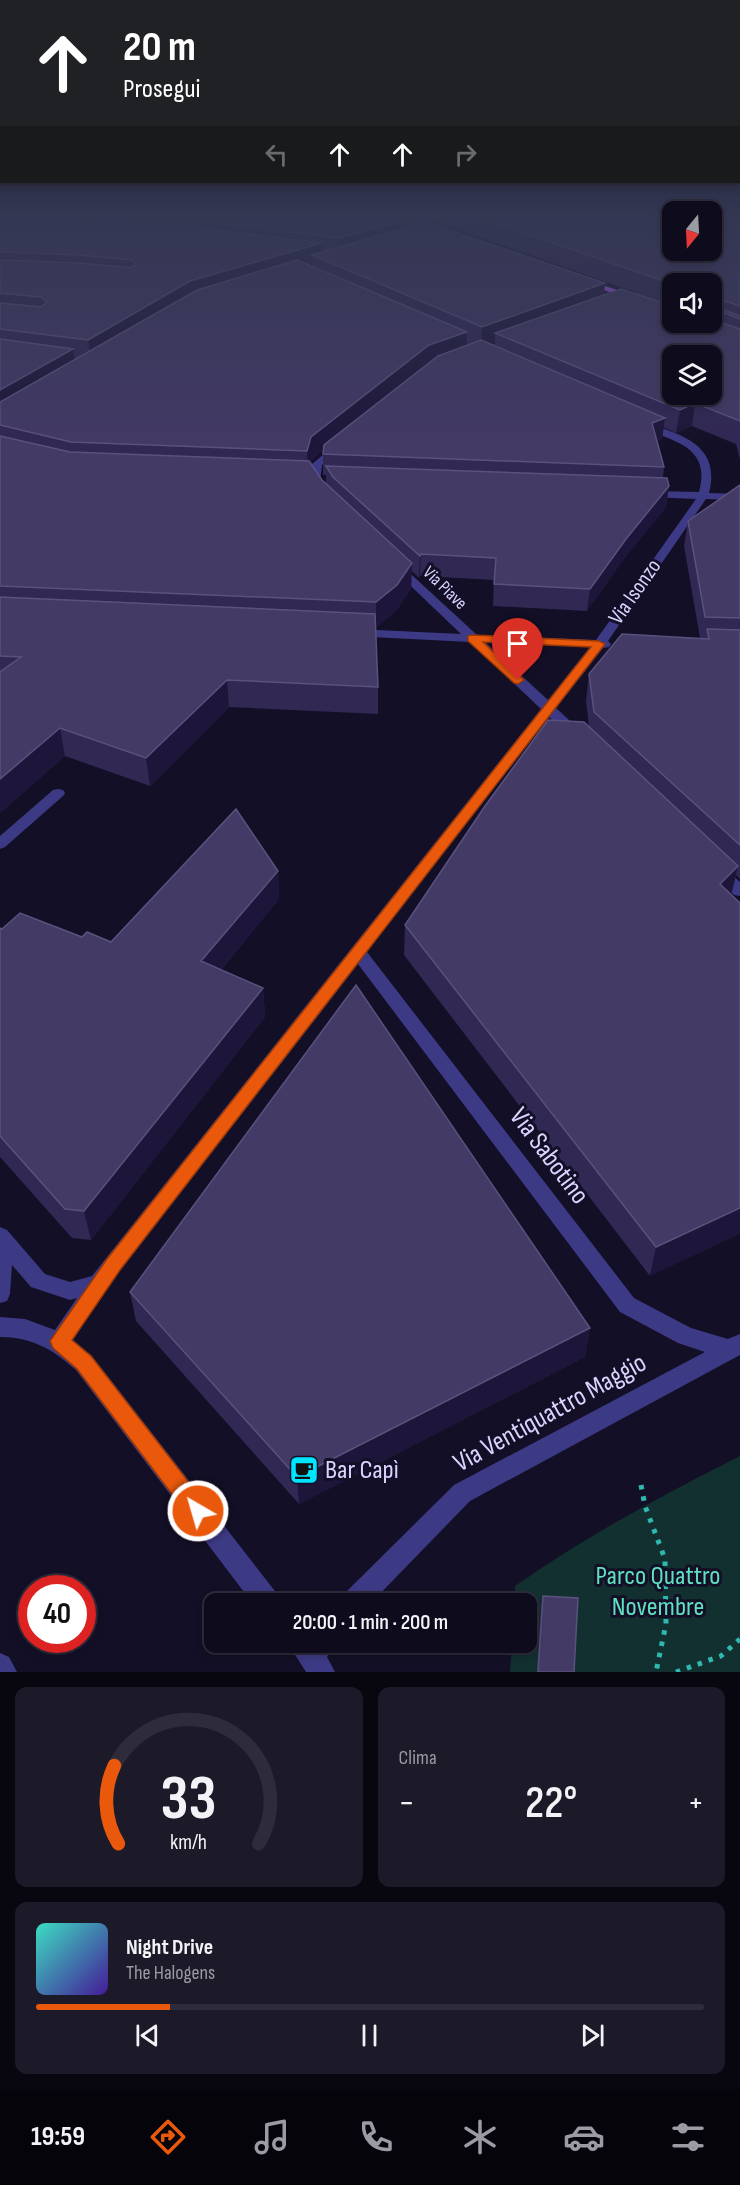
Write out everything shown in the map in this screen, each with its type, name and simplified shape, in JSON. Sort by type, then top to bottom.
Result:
[{"type":"main road","points":[[617,292],[662,308]]},
{"type":"street","points":[[618,304],[634,298]]},
{"type":"street","points":[[639,423],[693,446],[706,459],[708,472],[703,496]]},
{"type":"street","points":[[309,480],[317,464],[344,443]]},
{"type":"street","points":[[309,480],[327,481]]},
{"type":"street","points":[[309,480],[328,501]]},
{"type":"street","points":[[633,493],[740,497]]},
{"type":"street","name":"Via Isonzo","points":[[60,1341],[99,1283],[599,644],[703,496]]},
{"type":"street","name":"Via Piave","points":[[387,558],[590,748]]},
{"type":"street","points":[[342,633],[622,645]]},
{"type":"street","points":[[0,844],[58,792]]},
{"type":"street","points":[[707,859],[740,891]]},
{"type":"street","name":"Via Sabotino","points":[[358,952],[627,1305],[686,1336],[735,1347]]},
{"type":"street","points":[[0,1236],[38,1281],[70,1291],[99,1283]]},
{"type":"street","points":[[0,1252],[2,1268],[0,1294]]},
{"type":"street","points":[[0,1327],[30,1329],[60,1341],[84,1363],[261,1593]]},
{"type":"street","name":"Via Ventiquattro Maggio","points":[[363,1593],[462,1493],[735,1347]]},
{"type":"street","points":[[0,1666],[4,1672]]},
{"type":"path","points":[[641,1485],[645,1506],[665,1559],[666,1624],[656,1672]]},
{"type":"path","points":[[676,1672],[721,1656],[740,1639]]},
{"type":"green space","name":"Parco Quattro Novembre","points":[[740,1456],[740,1672],[510,1672],[511,1653],[537,1653],[537,1593],[515,1593],[515,1586],[569,1550]]},
{"type":"building","points":[[171,292],[88,340],[0,329],[0,303],[41,307],[47,302],[41,297],[0,293]]},
{"type":"building","points":[[193,292],[373,292],[467,332],[429,345],[311,437],[307,451],[71,442],[0,425],[0,402]]},
{"type":"building","points":[[399,292],[580,292],[482,327]]},
{"type":"building","points":[[612,292],[630,292],[662,303],[662,333],[722,333],[722,323],[740,329],[740,421],[700,405],[722,405],[722,345],[662,345],[662,403],[495,333]]},
{"type":"building","points":[[722,292],[740,292],[740,306],[722,300]]},
{"type":"building","points":[[722,309],[740,316],[740,319],[722,312]]},
{"type":"building","points":[[0,339],[73,349],[0,390]]},
{"type":"building","points":[[481,340],[665,418],[652,423],[664,467],[323,454],[324,445],[438,356]]},
{"type":"building","points":[[668,405],[691,405],[680,410]]},
{"type":"building","points":[[0,436],[70,452],[309,461],[322,480],[412,563],[397,585],[376,602],[0,586]]},
{"type":"building","points":[[326,466],[667,478],[669,486],[626,539],[590,589],[494,584],[496,558],[421,554],[420,556],[333,477]]},
{"type":"building","points":[[740,485],[740,618],[705,617],[688,521]]},
{"type":"building","points":[[0,597],[375,614],[378,687],[227,680],[146,758],[60,728],[0,779],[0,672],[21,657],[0,656]]},
{"type":"building","points":[[707,629],[740,630],[740,845],[594,712],[589,674],[622,634],[709,639]]},
{"type":"building","points":[[548,720],[584,722],[738,866],[720,884],[740,903],[740,1208],[656,1247],[405,925],[485,806]]},
{"type":"building","points":[[236,809],[278,871],[201,961],[263,988],[84,1211],[65,1209],[0,1136],[0,928],[2,929],[20,913],[82,937],[87,932],[111,942]]},
{"type":"building","points":[[356,985],[590,1328],[297,1477],[130,1292]]},
{"type":"building","points":[[543,1596],[578,1598],[574,1672],[538,1672]]},
{"type":"place","name":"Bar Capì","points":[[304,1470]]},
{"type":"route","points":[[198,1511],[84,1363],[60,1341],[99,1283],[599,644],[472,639],[518,680]]}]
